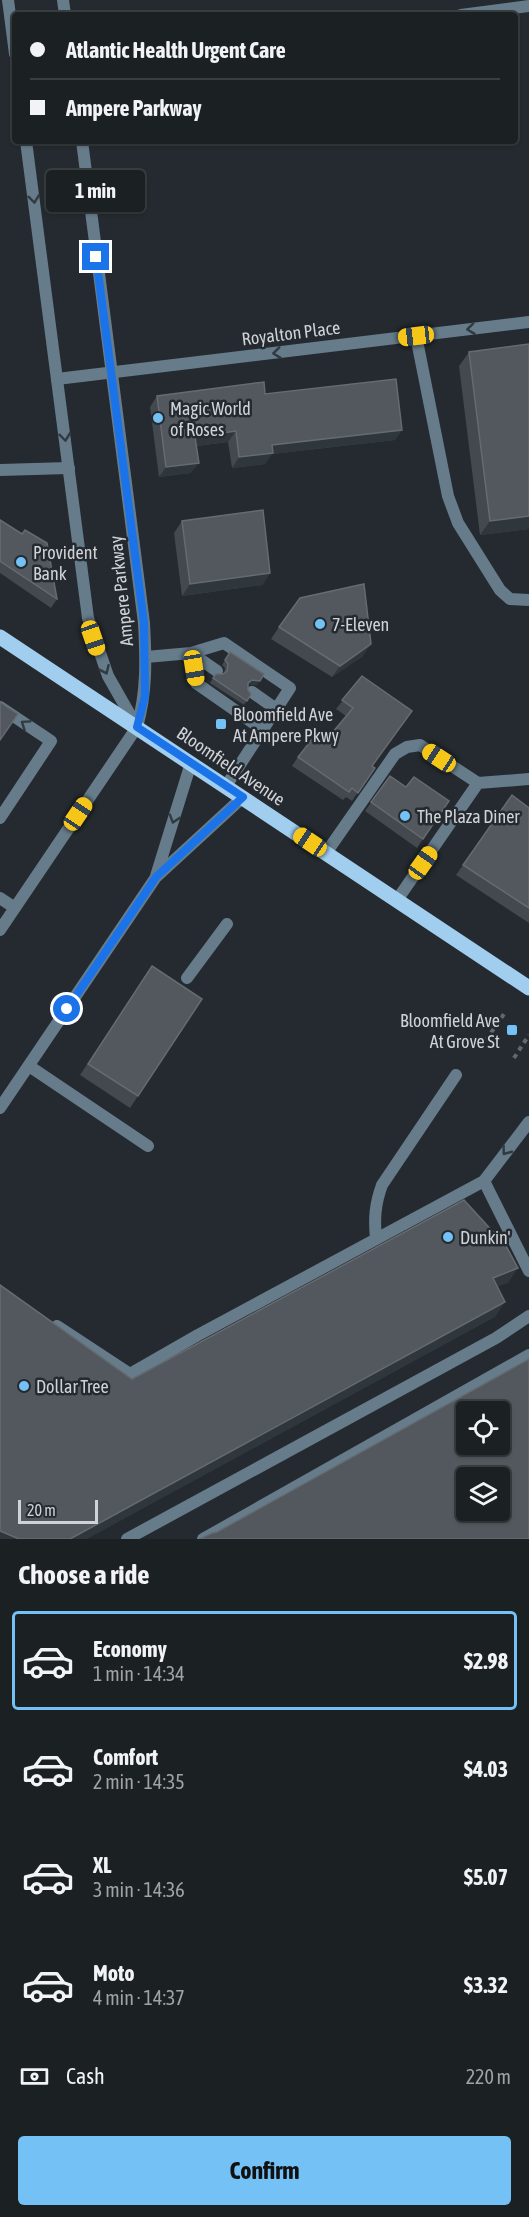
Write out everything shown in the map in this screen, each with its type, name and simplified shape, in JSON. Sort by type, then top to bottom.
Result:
[{"type":"main road","name":"Bloomfield Avenue","points":[[0,637],[529,988]]},
{"type":"street","points":[[8,0],[12,31]]},
{"type":"street","points":[[484,12],[529,6]]},
{"type":"street","name":"Ampere Parkway","points":[[26,144],[88,618],[108,676],[137,727]]},
{"type":"street","name":"Ampere Parkway","points":[[81,144],[144,623],[145,696],[137,727]]},
{"type":"street","name":"Royalton Place","points":[[57,379],[529,322]]},
{"type":"street","points":[[416,336],[448,496],[458,523],[500,590],[510,599],[529,600]]},
{"type":"street","points":[[0,470],[69,468]]},
{"type":"street","points":[[146,657],[191,653],[224,643],[290,688],[226,786]]},
{"type":"street","points":[[191,653],[217,671]]},
{"type":"street","points":[[191,653],[196,683],[262,729]]},
{"type":"street","points":[[252,692],[276,709]]},
{"type":"street","points":[[0,707],[51,741],[0,818]]},
{"type":"street","points":[[0,930],[137,727]]},
{"type":"street","points":[[326,853],[396,754],[407,747],[420,745],[478,783],[529,779]]},
{"type":"street","points":[[156,877],[191,763]]},
{"type":"street","points":[[397,900],[478,783]]},
{"type":"street","points":[[0,1108],[156,877],[243,797]]},
{"type":"street","points":[[0,898],[15,908]]},
{"type":"street","points":[[187,978],[227,924]]},
{"type":"street","points":[[29,1066],[148,1146]]},
{"type":"street","points":[[376,1239],[374,1218],[376,1202],[382,1185],[456,1075]]},
{"type":"street","points":[[46,1319],[130,1374],[484,1181],[529,1122]]},
{"type":"street","points":[[484,1181],[529,1271]]},
{"type":"street","points":[[127,1539],[496,1338],[529,1316]]},
{"type":"street","points":[[202,1539],[529,1355]]},
{"type":"path","points":[[486,1040],[506,1011]]},
{"type":"path","points":[[514,1058],[529,1035]]},
{"type":"building","points":[[529,344],[529,516],[490,521],[469,352]]},
{"type":"building","points":[[396,379],[402,430],[272,445],[273,453],[239,457],[236,431],[195,437],[199,463],[166,467],[157,396],[264,382],[265,394]]},
{"type":"building","points":[[263,510],[270,573],[190,584],[182,521]]},
{"type":"building","name":"Provident Bank","points":[[0,520],[22,534],[25,530],[47,543],[57,599],[0,561]]},
{"type":"building","name":"7-Eleven","points":[[364,584],[371,644],[340,666],[279,627],[300,598]]},
{"type":"building","points":[[230,652],[264,674],[260,681],[252,680],[248,683],[248,690],[251,694],[247,701],[213,678],[216,674],[223,674],[227,671],[228,664],[225,660]]},
{"type":"building","points":[[362,676],[412,711],[372,766],[375,768],[358,793],[352,788],[349,792],[298,757],[317,733],[327,739],[353,708],[342,700]]},
{"type":"building","points":[[0,702],[18,714],[0,740]]},
{"type":"building","name":"The Plaza Diner","points":[[390,776],[406,787],[414,777],[449,801],[423,839],[371,802]]},
{"type":"building","points":[[512,795],[529,808],[529,908],[463,865]]},
{"type":"building","points":[[152,966],[202,999],[138,1096],[88,1064]]},
{"type":"building","points":[[464,1200],[506,1246],[518,1268],[493,1278],[505,1302],[70,1539],[19,1539],[0,1531],[0,1285],[132,1379]]},
{"type":"building","points":[[529,1359],[529,1539],[200,1539]]},
{"type":"place","name":"Magic World of Roses","points":[[158,418]]},
{"type":"place","name":"Provident Bank","points":[[21,562]]},
{"type":"place","name":"7-Eleven","points":[[320,624]]},
{"type":"place","name":"Bloomfield Ave At Ampere Pkwy","points":[[221,724]]},
{"type":"place","name":"The Plaza Diner","points":[[405,816]]},
{"type":"place","name":"Bloomfield Ave At Grove St","points":[[512,1030]]},
{"type":"place","name":"Dunkin'","points":[[448,1237]]},
{"type":"place","name":"Dollar Tree","points":[[24,1386]]},
{"type":"route","points":[[67,1009],[156,877],[243,797],[137,727],[145,696],[144,623],[96,257]]}]
